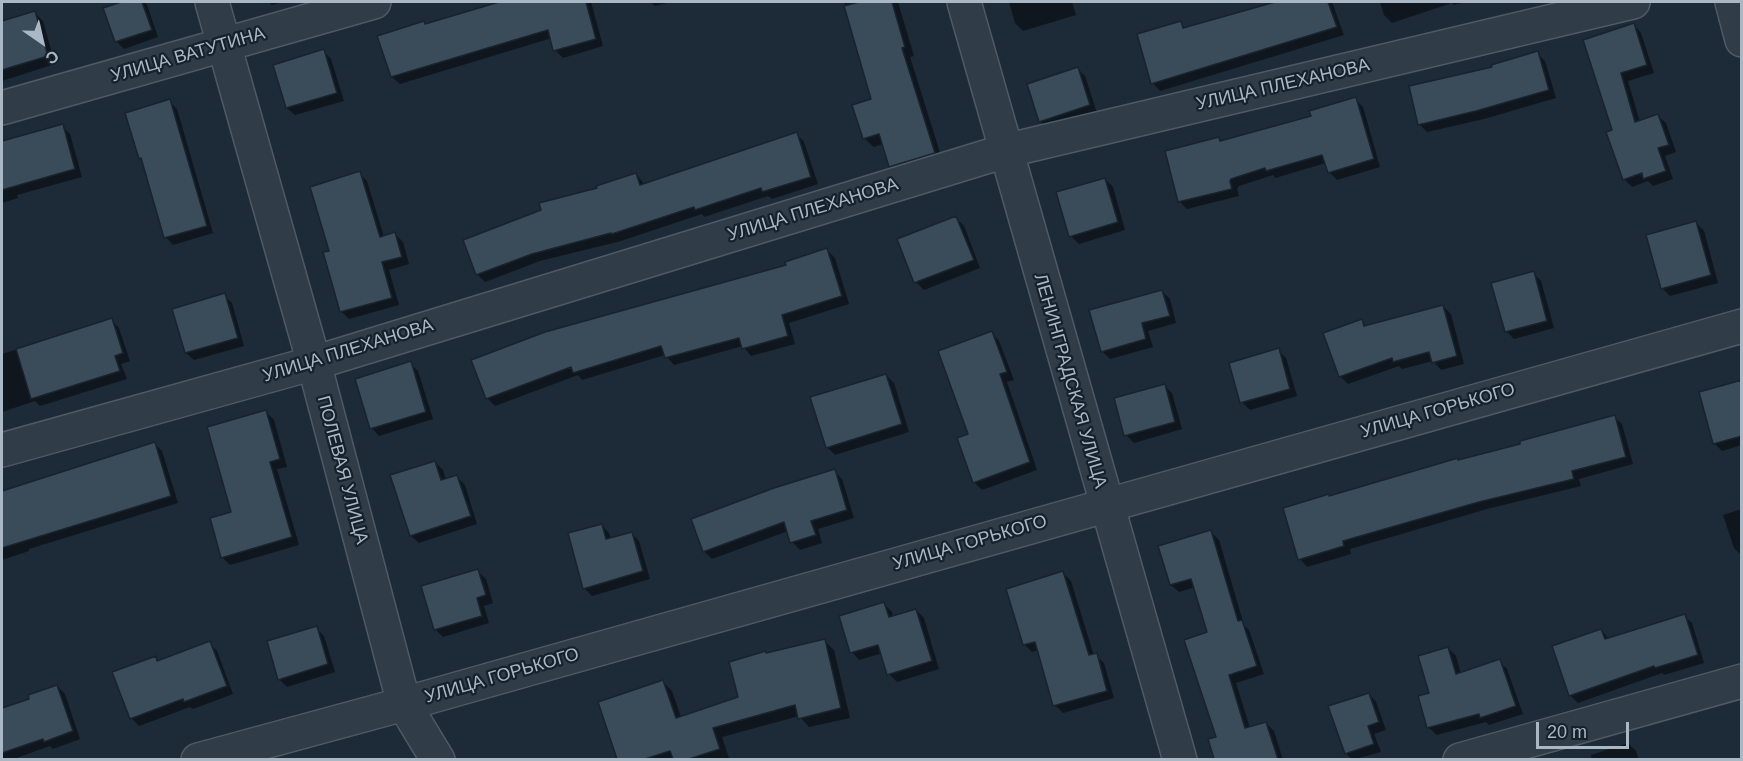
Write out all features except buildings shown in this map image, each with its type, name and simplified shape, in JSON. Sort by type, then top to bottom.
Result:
[{"type":"street","name":"ПОЛЕВАЯ УЛИЦА","points":[[212,2],[314,363],[404,704],[438,759]]},
{"type":"street","name":"УЛИЦА ВАТУТИНА","points":[[2,108],[374,2]]},
{"type":"street","name":"ЛЕНИНГРАДСКАЯ УЛИЦА","points":[[964,2],[1180,759]]},
{"type":"street","name":"УЛИЦА ПЛЕХАНОВА","points":[[2,450],[314,363],[1005,151],[1633,2]]},
{"type":"street","points":[[1732,2],[1742,40]]},
{"type":"street","name":"УЛИЦА ГОРЬКОГО","points":[[198,759],[404,704],[1742,326]]},
{"type":"street","points":[[1460,759],[1742,681]]}]
